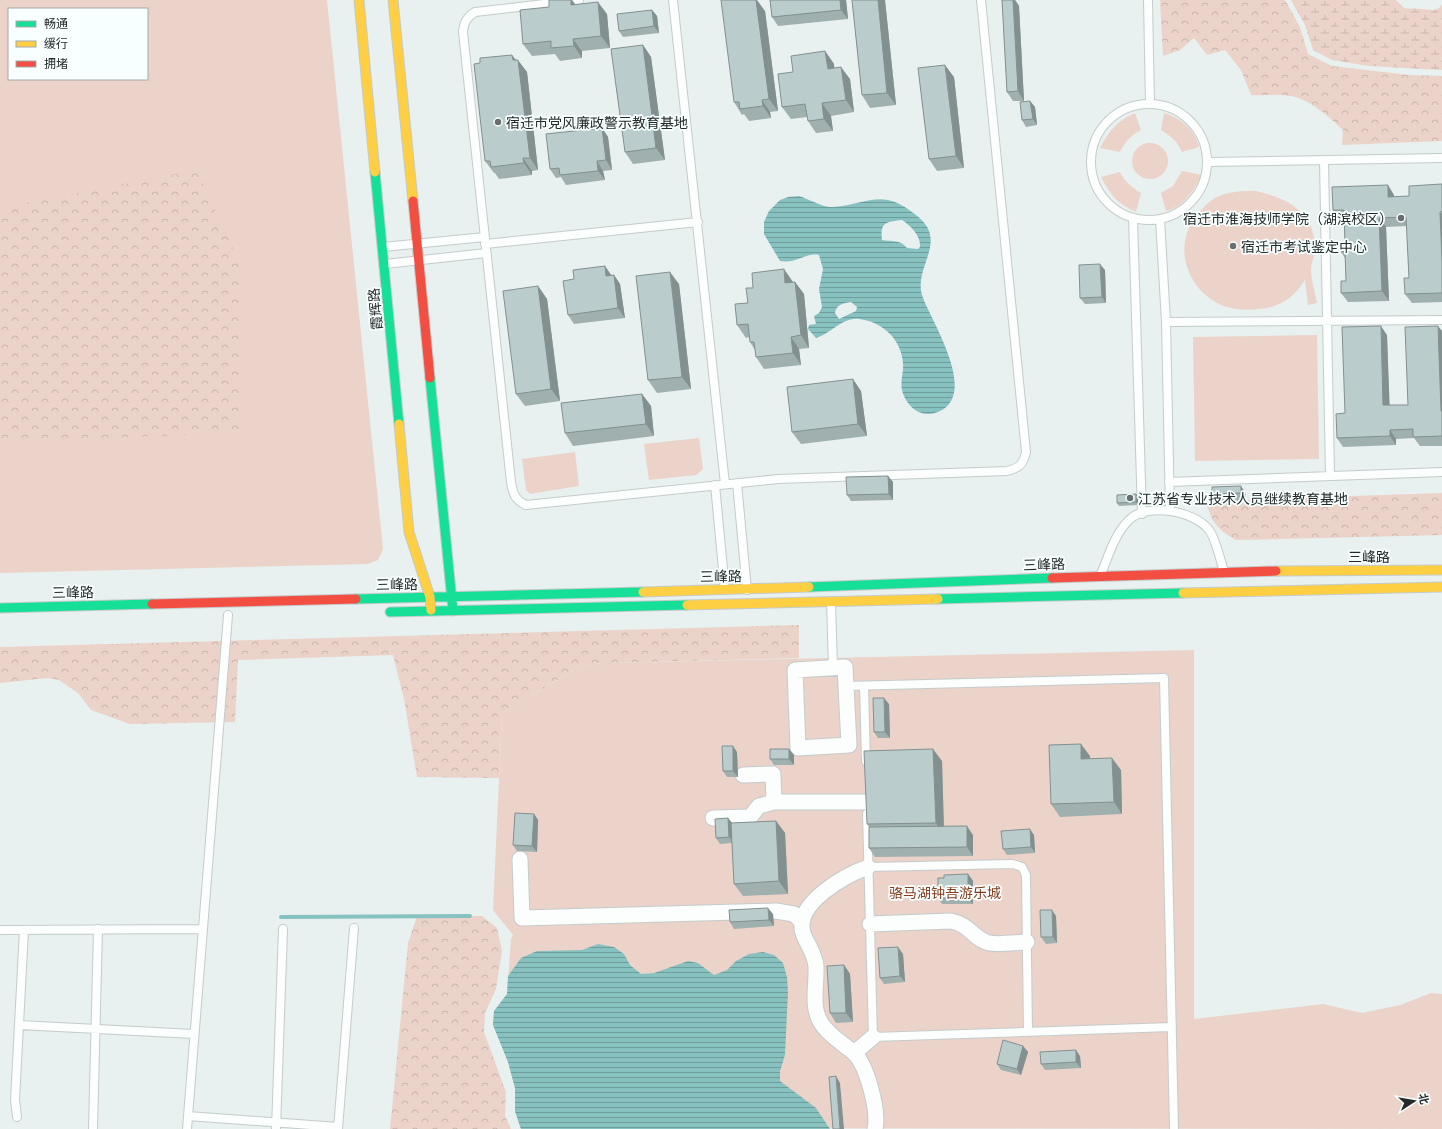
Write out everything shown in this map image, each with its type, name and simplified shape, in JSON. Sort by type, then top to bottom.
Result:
[{"type":"main road","name":"霞辉路","points":[[359,0],[409,532],[430,597],[432,612]]},
{"type":"main road","points":[[394,0],[454,611]]},
{"type":"main road","name":"三峰路","points":[[0,608],[725,590],[1224,571],[1442,570]]},
{"type":"main road","name":"三峰路","points":[[377,613],[1442,587]]},
{"type":"street","points":[[845,667],[846,686],[849,745],[798,748],[794,670],[845,667]]},
{"type":"street","points":[[743,775],[773,774],[774,802]]},
{"type":"street","points":[[713,818],[750,817],[759,806],[774,802],[867,798]]},
{"type":"street","points":[[520,859],[522,918],[776,911],[794,914],[801,921]]},
{"type":"street","points":[[868,868],[853,873],[835,884],[806,909],[801,921],[803,933],[812,948],[815,960],[815,1005],[820,1021],[841,1043],[854,1053],[865,1074],[876,1110],[874,1129]]},
{"type":"street","points":[[870,924],[961,923],[986,942],[1027,942]]},
{"type":"street","points":[[854,1053],[873,1037]]},
{"type":"lane","points":[[579,0],[475,12],[468,16],[464,24],[463,32],[511,482],[513,495],[518,501],[526,505],[538,505],[725,484],[823,476],[1006,472],[1016,469],[1023,463],[1026,452],[981,0]]},
{"type":"lane","points":[[673,0],[725,484]]},
{"type":"lane","points":[[1148,0],[1150,104]]},
{"type":"lane","points":[[1142,104],[1150,104],[1162,105],[1180,112],[1194,125],[1204,142],[1207,162],[1204,181],[1195,198],[1182,211],[1160,220],[1145,221],[1126,217],[1110,207],[1098,192],[1091,174],[1090,154],[1096,136],[1108,120],[1124,109],[1142,104]]},
{"type":"lane","points":[[1207,162],[1442,158]]},
{"type":"lane","points":[[1324,161],[1330,475]]},
{"type":"lane","points":[[1133,218],[1142,514]]},
{"type":"lane","points":[[1160,220],[1166,322],[1170,511]]},
{"type":"lane","points":[[383,247],[417,243],[485,240],[698,222]]},
{"type":"lane","points":[[385,264],[486,253]]},
{"type":"lane","points":[[1166,322],[1442,320]]},
{"type":"lane","points":[[1169,482],[1442,472]]},
{"type":"lane","points":[[737,483],[746,589],[749,604]]},
{"type":"lane","points":[[715,485],[727,604]]},
{"type":"lane","points":[[1101,576],[1115,539],[1130,519],[1142,514],[1170,511],[1194,517],[1210,531],[1224,571]]},
{"type":"lane","points":[[831,586],[833,668]]},
{"type":"lane","points":[[187,1129],[228,615]]},
{"type":"lane","points":[[846,686],[1164,678],[1174,1129]]},
{"type":"lane","points":[[864,686],[866,771]]},
{"type":"lane","points":[[867,798],[873,1037],[1172,1027]]},
{"type":"lane","points":[[868,868],[1013,864],[1022,867],[1026,875],[1028,1032]]},
{"type":"lane","points":[[188,1116],[276,1125],[338,1128],[354,928]]},
{"type":"lane","points":[[93,1129],[98,929]]},
{"type":"lane","points":[[0,930],[202,929]]},
{"type":"lane","points":[[276,1125],[283,929]]},
{"type":"lane","points":[[17,1117],[15,1100],[24,930]]},
{"type":"lane","points":[[19,1025],[194,1034]]},
{"type":"green space","points":[[0,0],[327,0],[383,549],[378,560],[368,564],[0,573]]},
{"type":"green space","points":[[1160,0],[1285,0],[1300,27],[1308,54],[1332,66],[1409,75],[1442,76],[1442,141],[1342,145],[1343,130],[1306,101],[1286,95],[1251,95],[1241,70],[1225,50],[1207,55],[1194,38],[1180,50],[1163,56]]},
{"type":"green space","points":[[1291,0],[1396,0],[1404,8],[1432,10],[1437,9],[1442,5],[1442,70],[1369,66],[1332,60],[1313,50],[1305,25]]},
{"type":"green space","points":[[1135,113],[1141,130],[1128,140],[1120,152],[1100,148],[1107,136],[1118,123]]},
{"type":"green space","points":[[1164,113],[1181,121],[1191,130],[1199,147],[1182,152],[1173,139],[1161,130]]},
{"type":"green space","points":[[1150,143],[1160,146],[1165,151],[1168,161],[1165,171],[1160,176],[1150,179],[1140,176],[1135,171],[1132,161],[1135,151],[1140,146]]},
{"type":"green space","points":[[197,170],[241,266],[240,433],[0,442],[0,208]]},
{"type":"green space","points":[[1182,171],[1202,175],[1192,192],[1183,202],[1166,211],[1161,193],[1173,186]]},
{"type":"green space","points":[[1120,172],[1124,179],[1134,189],[1141,193],[1136,212],[1115,198],[1101,177]]},
{"type":"green space","points":[[1256,191],[1287,202],[1296,208],[1309,223],[1313,233],[1315,245],[1311,269],[1312,282],[1317,303],[1308,305],[1305,280],[1290,297],[1280,304],[1253,310],[1230,308],[1219,304],[1204,293],[1195,284],[1189,273],[1184,249],[1190,226],[1197,215],[1215,198],[1235,192]]},
{"type":"green space","points":[[1317,335],[1319,459],[1195,461],[1193,337]]},
{"type":"green space","points":[[699,438],[703,469],[696,475],[649,480],[644,444]]},
{"type":"green space","points":[[575,452],[579,486],[530,494],[526,490],[522,459]]},
{"type":"green space","points":[[1442,493],[1442,535],[1236,540],[1219,528],[1210,515],[1206,501]]},
{"type":"green space","points":[[799,625],[799,658],[603,663],[580,666],[502,713],[499,778],[417,777],[404,699],[393,655],[238,660],[235,722],[130,724],[91,710],[78,693],[59,680],[47,678],[0,683],[0,647]]},
{"type":"green space","name":"骆马湖钟吾游乐城","points":[[1194,650],[1194,1019],[1323,1004],[1362,1013],[1400,1005],[1431,993],[1442,994],[1442,1129],[520,1128],[515,1111],[515,1088],[508,1062],[493,1025],[494,1011],[507,994],[511,939],[513,935],[493,910],[502,713],[580,666],[603,663]]},
{"type":"green space","points":[[417,916],[482,916],[497,928],[502,951],[496,989],[485,1013],[484,1032],[506,1092],[505,1116],[511,1129],[390,1129],[408,943]]},
{"type":"water","points":[[799,196],[820,205],[829,207],[875,199],[884,199],[904,206],[926,225],[930,235],[930,245],[922,276],[921,287],[923,298],[950,358],[954,375],[954,391],[950,403],[938,412],[925,414],[910,406],[902,390],[902,354],[895,339],[883,328],[868,321],[853,319],[842,323],[816,338],[808,329],[809,325],[816,324],[814,316],[819,313],[822,307],[819,289],[823,269],[819,255],[810,255],[791,261],[780,261],[764,234],[764,222],[769,211],[780,200],[788,197]],"holes":[[[902,220],[909,225],[917,235],[920,243],[920,247],[918,249],[907,248],[899,242],[882,240],[883,226],[888,222]],[[851,302],[857,307],[856,311],[839,319],[835,313],[838,306]]]},
{"type":"water","points":[[598,944],[614,947],[624,954],[630,965],[641,974],[654,973],[688,961],[698,963],[714,975],[727,970],[736,961],[749,954],[763,952],[774,955],[783,963],[787,977],[788,992],[785,1055],[780,1071],[780,1081],[816,1108],[830,1129],[521,1129],[515,1111],[515,1088],[508,1062],[493,1025],[494,1011],[507,994],[508,976],[521,958],[537,951],[582,950]]},
{"type":"building","points":[[549,0],[571,0],[571,5],[598,2],[601,36],[573,39],[574,46],[551,48],[551,41],[523,44],[520,10],[549,7]]},
{"type":"building","points":[[721,0],[756,0],[769,99],[762,100],[763,106],[740,109],[739,102],[734,102]]},
{"type":"building","points":[[770,0],[840,0],[841,10],[772,17]]},
{"type":"building","points":[[852,0],[878,0],[887,93],[862,95]]},
{"type":"building","points":[[1002,0],[1013,0],[1018,91],[1007,92]]},
{"type":"building","points":[[652,10],[654,26],[619,31],[617,14]]},
{"type":"building","points":[[643,45],[656,148],[625,152],[611,49]]},
{"type":"building","points":[[825,51],[828,69],[841,67],[846,100],[822,103],[824,119],[808,121],[805,104],[782,107],[778,74],[793,72],[791,56]]},
{"type":"building","points":[[512,55],[513,60],[518,60],[530,158],[523,158],[524,163],[491,167],[490,161],[485,161],[474,64],[480,63],[480,58]]},
{"type":"building","points":[[945,65],[956,156],[929,159],[918,68]]},
{"type":"building","points":[[1030,101],[1033,119],[1022,120],[1020,102]]},
{"type":"building","points":[[602,128],[606,160],[597,161],[598,171],[560,175],[559,168],[550,169],[546,134]]},
{"type":"building","points":[[1442,184],[1442,211],[1440,212],[1442,293],[1405,294],[1404,278],[1409,278],[1406,217],[1379,218],[1382,291],[1341,293],[1341,281],[1346,281],[1345,251],[1341,252],[1341,246],[1345,245],[1344,210],[1333,210],[1332,187],[1388,185],[1388,197],[1409,196],[1409,186]]},
{"type":"building","points":[[1100,264],[1102,297],[1080,298],[1079,265]]},
{"type":"building","points":[[605,266],[606,276],[614,275],[618,308],[568,315],[563,281],[574,279],[573,270]]},
{"type":"building","points":[[784,269],[785,283],[795,282],[801,335],[791,337],[793,353],[756,357],[754,342],[750,342],[748,324],[737,325],[735,304],[748,303],[746,288],[753,288],[752,273]]},
{"type":"building","points":[[670,272],[682,377],[648,380],[636,276]]},
{"type":"building","points":[[538,286],[551,389],[516,394],[503,291]]},
{"type":"building","points":[[1381,326],[1383,405],[1408,405],[1405,327],[1438,326],[1442,436],[1413,437],[1413,429],[1390,430],[1390,436],[1337,438],[1336,414],[1345,413],[1342,327]]},
{"type":"building","points":[[853,379],[858,424],[792,432],[787,387]]},
{"type":"building","points":[[642,394],[646,424],[565,433],[561,403]]},
{"type":"building","points":[[888,476],[889,494],[847,495],[846,477]]},
{"type":"building","points":[[1241,486],[1241,493],[1212,494],[1212,487]]},
{"type":"building","points":[[1136,494],[1136,502],[1117,503],[1117,495]]},
{"type":"building","points":[[873,698],[884,698],[885,732],[874,732]]},
{"type":"building","points":[[1081,744],[1081,759],[1112,758],[1114,802],[1051,804],[1049,745]]},
{"type":"building","points":[[722,746],[733,746],[733,771],[723,771]]},
{"type":"building","points":[[770,749],[789,749],[789,759],[770,759]]},
{"type":"building","points":[[933,749],[936,823],[867,824],[864,751]]},
{"type":"building","points":[[515,813],[534,814],[532,846],[513,845]]},
{"type":"building","points":[[728,818],[729,837],[716,838],[715,819]]},
{"type":"building","points":[[776,821],[779,881],[734,884],[731,823]]},
{"type":"building","points":[[967,826],[967,847],[869,848],[869,827]]},
{"type":"building","points":[[1030,829],[1031,847],[1003,849],[1001,831]]},
{"type":"building","points":[[968,874],[968,898],[938,898],[938,878],[944,878],[944,875]]},
{"type":"building","points":[[768,908],[769,920],[730,922],[729,910]]},
{"type":"building","points":[[1040,910],[1052,910],[1053,937],[1041,937]]},
{"type":"building","points":[[898,947],[900,976],[880,978],[878,948]]},
{"type":"building","points":[[844,965],[846,1013],[830,1013],[827,966]]},
{"type":"building","points":[[1003,1040],[1023,1046],[1017,1069],[997,1064]]},
{"type":"building","points":[[1076,1050],[1076,1062],[1041,1064],[1040,1052]]},
{"type":"building","points":[[836,1076],[840,1129],[833,1129],[829,1077]]},
{"type":"waterway","points":[[281,917],[470,916]]},
{"type":"traffic: fast","points":[[375,172],[399,424]]},
{"type":"traffic: fast","points":[[430,378],[453,611]]},
{"type":"traffic: fast","points":[[809,587],[1052,578]]},
{"type":"traffic: fast","points":[[356,599],[643,592]]},
{"type":"traffic: fast","points":[[938,599],[1183,593]]},
{"type":"traffic: fast","points":[[0,608],[152,604]]},
{"type":"traffic: fast","points":[[390,612],[687,605]]},
{"type":"traffic: slow","points":[[359,0],[375,172]]},
{"type":"traffic: slow","points":[[393,0],[413,201]]},
{"type":"traffic: slow","points":[[399,424],[409,532],[430,597],[431,610]]},
{"type":"traffic: slow","points":[[1276,571],[1442,570]]},
{"type":"traffic: slow","points":[[643,592],[809,587]]},
{"type":"traffic: slow","points":[[1183,593],[1442,587]]},
{"type":"traffic: slow","points":[[687,605],[938,599]]},
{"type":"traffic: jam","points":[[413,201],[430,378]]},
{"type":"traffic: jam","points":[[1052,578],[1276,571]]},
{"type":"traffic: jam","points":[[152,604],[356,599]]},
{"type":"place","name":"宿迁市党风廉政警示教育基地","points":[[498,122]]},
{"type":"place","name":"宿迁市淮海技师学院（湖滨校区）","points":[[1401,218]]},
{"type":"place","name":"宿迁市考试鉴定中心","points":[[1233,246]]},
{"type":"place","name":"江苏省专业技术人员继续教育基地","points":[[1130,498]]}]
